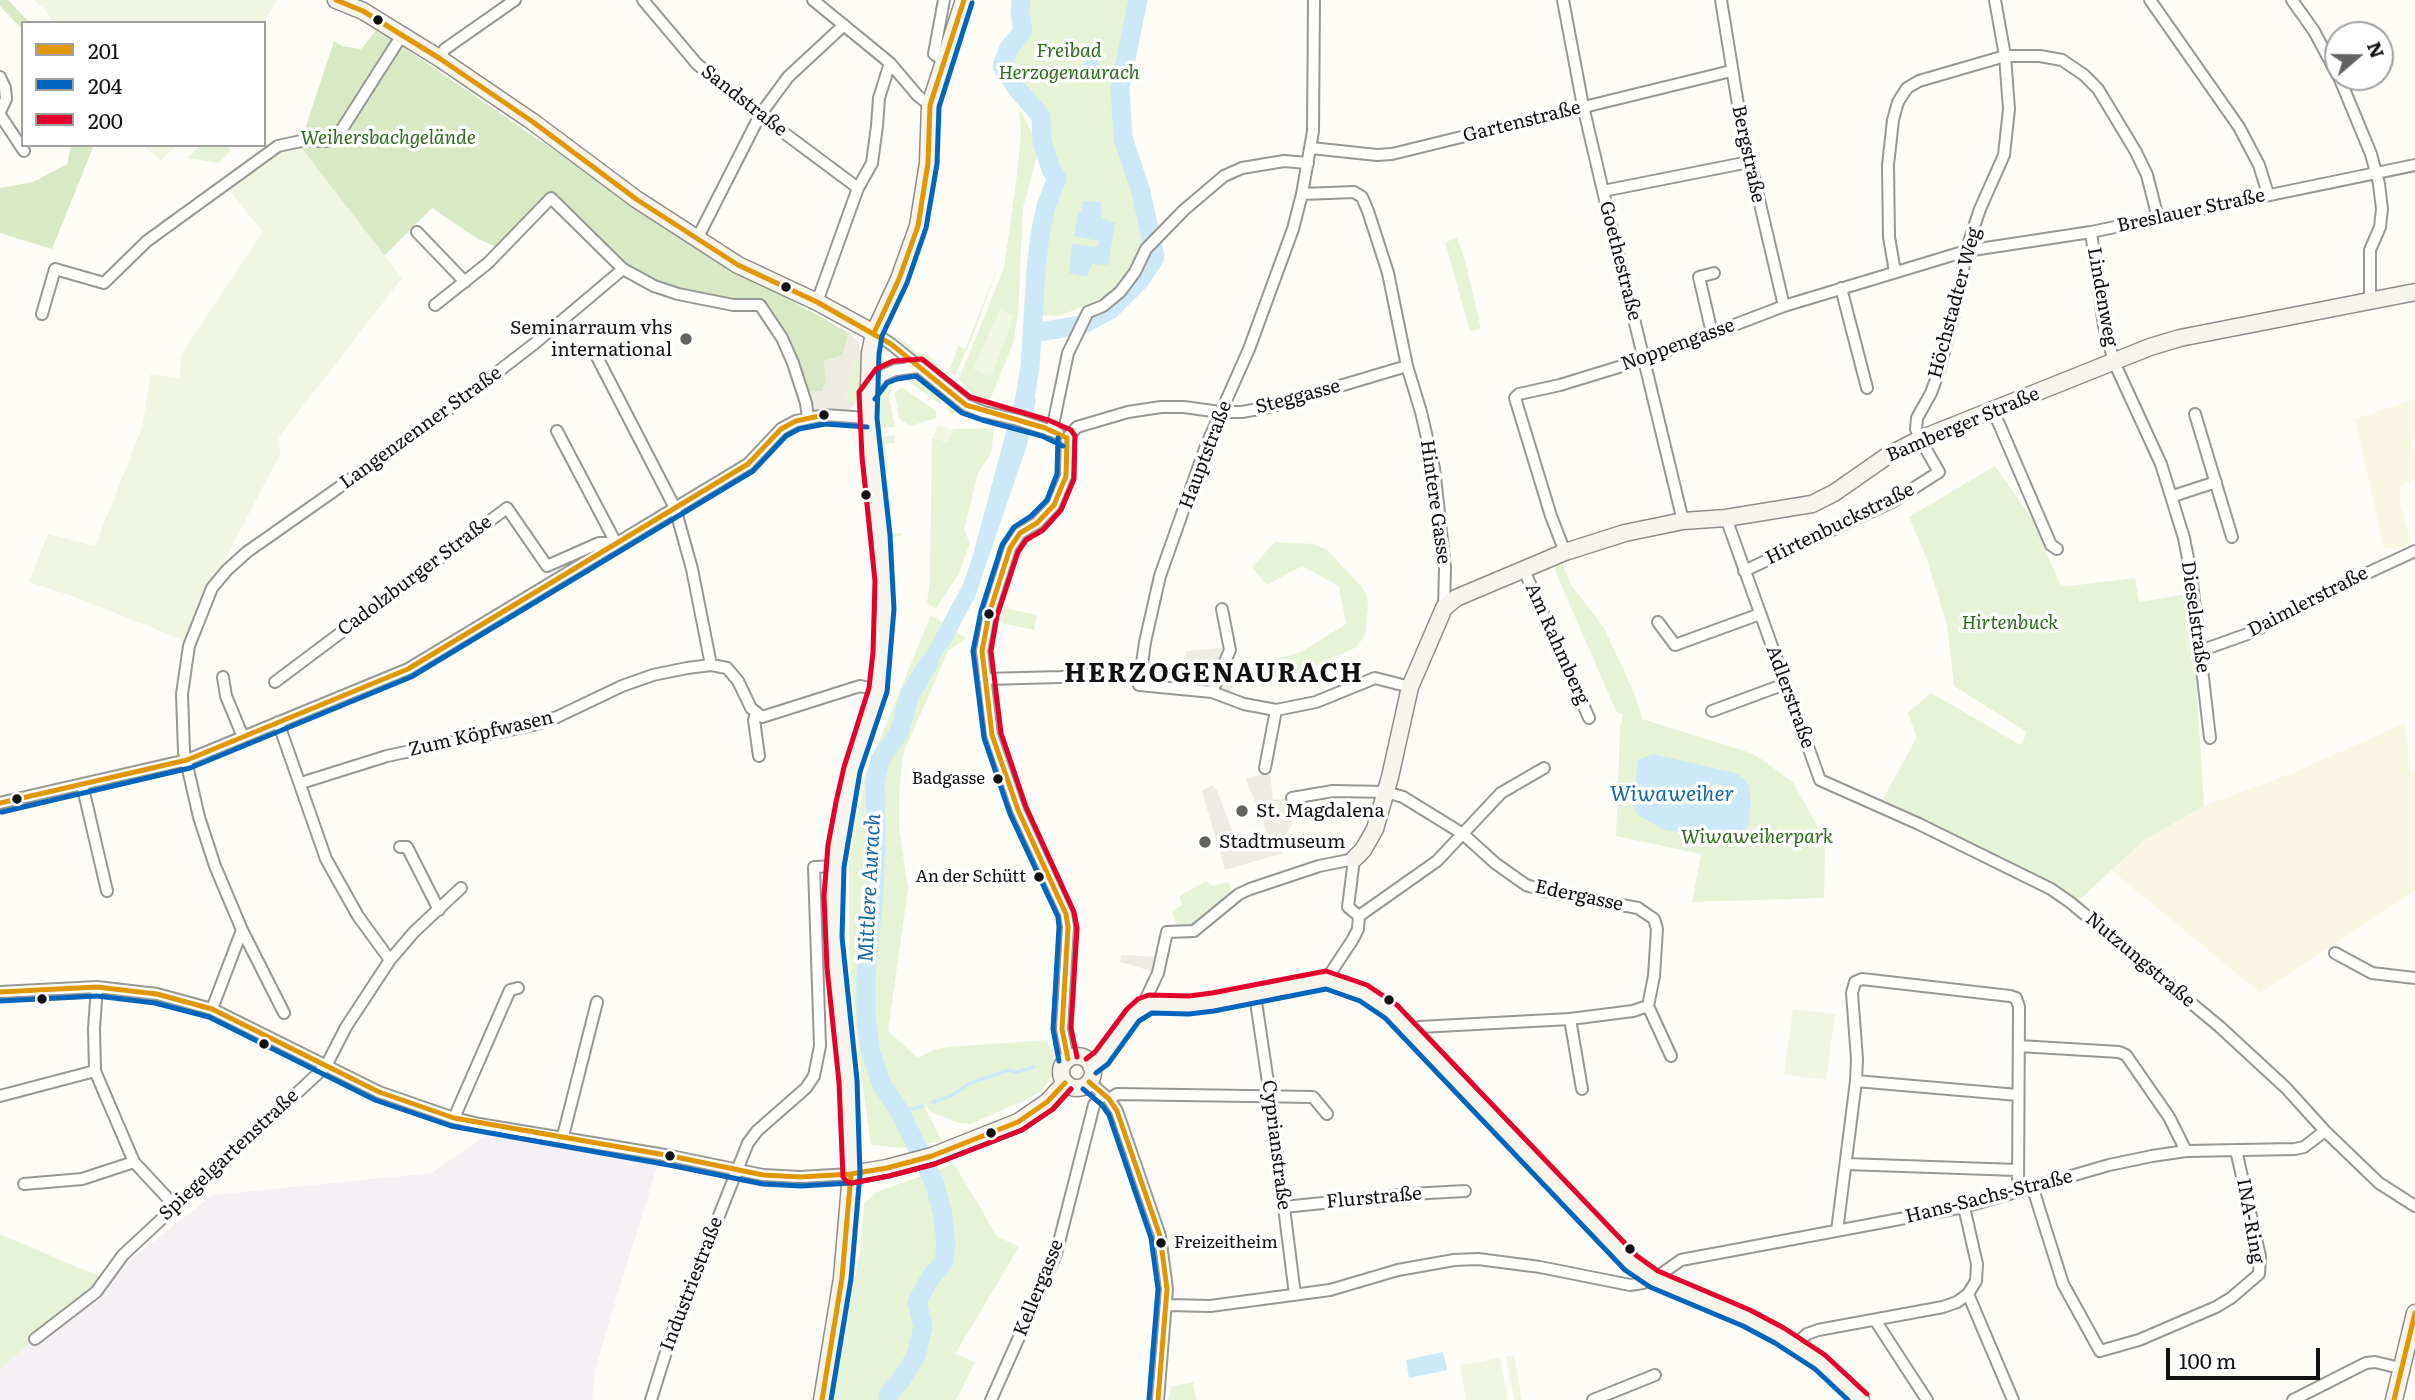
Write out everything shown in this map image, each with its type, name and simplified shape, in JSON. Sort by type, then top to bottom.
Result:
[{"type":"street","points":[[439,58],[445,49],[515,0]]},
{"type":"street","name":"Sandstraße","points":[[643,0],[697,64],[760,116],[858,188]]},
{"type":"street","points":[[813,0],[890,63],[918,96],[930,105]]},
{"type":"street","points":[[944,0],[934,54],[944,61]]},
{"type":"street","points":[[822,1400],[842,1278],[851,1174],[848,1081],[833,937],[835,866],[852,770],[878,690],[885,594],[869,418],[870,353],[874,333],[918,226],[925,194],[930,105],[964,0]]},
{"type":"street","name":"Hauptstraße","points":[[1139,680],[1160,576],[1206,446],[1245,360],[1293,229],[1311,148],[1314,0]]},
{"type":"street","name":"Goethestraße","points":[[1563,0],[1583,106],[1683,521]]},
{"type":"street","name":"Bergstraße","points":[[1721,0],[1731,71],[1749,162],[1784,306]]},
{"type":"street","name":"Höchstadter Weg","points":[[1920,439],[1916,429],[1917,418],[1931,393],[1938,371],[1959,295],[1966,251],[1980,209],[2004,155],[2009,109],[2005,56],[1995,0]]},
{"type":"street","points":[[2150,0],[2239,127],[2259,165],[2268,194]]},
{"type":"street","points":[[2292,0],[2324,49]]},
{"type":"street","points":[[341,1],[363,11],[439,58],[533,122],[636,199],[738,265],[817,302],[874,333],[966,405],[1049,429],[1067,438],[1066,476],[1054,505],[1037,523],[1020,533],[1010,548],[989,614],[982,651],[992,735],[1009,787],[1066,914],[1068,928],[1062,1029],[1068,1059]]},
{"type":"street","points":[[697,239],[760,116],[788,77],[844,25]]},
{"type":"street","points":[[42,314],[55,269],[104,283],[147,241],[278,146],[301,141],[328,141],[337,136],[402,35]]},
{"type":"street","points":[[1895,272],[1889,237],[1888,165],[1893,120],[1898,102],[1907,88],[1919,81],[2005,56],[2039,56],[2062,60],[2098,89],[2136,152],[2147,176],[2158,218]]},
{"type":"street","points":[[817,302],[858,188],[872,163],[879,97],[890,63]]},
{"type":"street","name":"Gartenstraße","points":[[1311,148],[1377,155],[1392,154],[1731,71]]},
{"type":"street","points":[[0,77],[5,88],[5,99],[0,113],[21,146]]},
{"type":"street","points":[[2344,91],[2376,172],[2382,209],[2380,227],[2370,250],[2370,300]]},
{"type":"street","points":[[21,147],[24,151]]},
{"type":"street","points":[[1049,429],[1068,353],[1087,312],[1104,306],[1120,292],[1135,272],[1146,249],[1216,183],[1242,168],[1284,162],[1308,163]]},
{"type":"street","points":[[1603,191],[1749,162]]},
{"type":"street","name":"Breslauer Straße","points":[[1966,251],[2091,232],[2415,165]]},
{"type":"street","name":"Hintere Gasse","points":[[1302,194],[1354,192],[1362,197],[1388,273],[1407,366],[1434,468],[1445,568],[1444,608],[1410,687],[1375,829],[1363,850],[1354,859]]},
{"type":"street","points":[[435,305],[488,263],[551,198],[623,269],[654,286],[678,294],[733,305],[760,305],[782,338],[793,363],[806,403],[807,418]]},
{"type":"street","points":[[417,232],[465,282]]},
{"type":"street","name":"Lindenweg","points":[[2091,232],[2104,326],[2114,362]]},
{"type":"street","name":"Noppengasse","points":[[1565,552],[1551,516],[1516,398],[1520,394],[1560,385],[1645,359],[1784,306],[1966,251]]},
{"type":"street","name":"Langenzenner Straße","points":[[284,1013],[242,930],[211,854],[199,817],[184,752],[182,694],[189,646],[212,588],[247,552],[435,420],[534,344],[623,269]]},
{"type":"street","points":[[1712,333],[1699,277],[1714,273]]},
{"type":"street","points":[[1841,288],[1867,387]]},
{"type":"street","name":"Bamberger Straße","points":[[1444,608],[1456,598],[1565,552],[1625,533],[1683,521],[1781,510],[1822,500],[1887,456],[1920,439],[2180,338],[2415,292]]},
{"type":"street","points":[[596,355],[675,508],[692,569],[711,665],[727,668],[738,681],[751,708],[762,717],[860,686],[878,690]]},
{"type":"street","name":"Dieselstraße","points":[[2114,362],[2141,417],[2173,496],[2191,575],[2210,738]]},
{"type":"street","name":"Steggasse","points":[[1067,438],[1077,427],[1128,412],[1184,407],[1242,412],[1269,407],[1407,366]]},
{"type":"street","points":[[868,393],[882,376],[895,370],[919,367]]},
{"type":"street","points":[[1993,410],[2051,545],[2057,549]]},
{"type":"street","points":[[2195,414],[2232,537]]},
{"type":"street","points":[[0,803],[187,760],[408,669],[748,464],[781,429],[807,418],[824,415],[869,418]]},
{"type":"street","points":[[557,431],[616,543]]},
{"type":"street","name":"Hirtenbuckstraße","points":[[1744,571],[1892,502],[1939,472],[1920,439]]},
{"type":"street","points":[[2173,496],[2216,482]]},
{"type":"street","name":"Cadolzburger Straße","points":[[275,682],[507,508],[547,566],[598,542],[616,543]]},
{"type":"street","name":"Adlerstraße","points":[[1726,517],[1820,780]]},
{"type":"street","name":"Daimlerstraße","points":[[2200,651],[2253,632],[2346,583],[2415,551]]},
{"type":"street","name":"Am Rahmberg","points":[[1524,570],[1589,718]]},
{"type":"street","points":[[1212,692],[1230,650],[1222,609]]},
{"type":"street","points":[[1658,622],[1675,645],[1760,614]]},
{"type":"street","name":"Zum Köpfwasen","points":[[301,783],[387,756],[533,725],[653,675],[711,665]]},
{"type":"street","points":[[985,679],[1062,677],[1106,672],[1212,692],[1244,704],[1276,710],[1316,702],[1375,678],[1410,687]]},
{"type":"street","points":[[223,677],[226,696],[243,737]]},
{"type":"street","points":[[1712,711],[1785,684]]},
{"type":"street","points":[[1265,768],[1276,710]]},
{"type":"street","points":[[756,713],[754,720],[759,756]]},
{"type":"street","points":[[278,722],[326,859],[358,916],[390,960]]},
{"type":"street","points":[[1359,916],[1437,861],[1501,793],[1544,768]]},
{"type":"street","name":"Nutzungstraße","points":[[1820,780],[1930,830],[2051,890],[2071,903],[2220,1027],[2286,1088],[2325,1131],[2379,1183],[2415,1206]]},
{"type":"street","points":[[82,784],[107,891]]},
{"type":"street","points":[[1292,798],[1334,791],[1386,792]]},
{"type":"street","name":"Edergasse","points":[[1386,792],[1403,797],[1463,834],[1495,863],[1526,885],[1637,908],[1654,919],[1657,929],[1654,976],[1648,1006]]},
{"type":"street","points":[[400,847],[407,847],[439,910]]},
{"type":"street","points":[[1158,1400],[1167,1305],[1166,1275],[1156,1223],[1116,1111],[1090,1074],[1083,1058],[1078,1056],[1068,1059],[1061,1070],[1065,1083],[1080,1088],[1090,1074],[1101,1058],[1142,1007],[1158,973],[1167,932],[1194,931],[1239,894],[1319,866],[1354,859],[1348,907],[1359,916]]},
{"type":"street","name":"Industriestraße","points":[[651,1400],[671,1336],[748,1143],[814,1076],[820,1046],[814,867],[835,866]]},
{"type":"street","name":"Spiegelgartenstraße","points":[[35,1339],[96,1292],[123,1255],[326,1066],[346,1027],[390,960],[414,932],[461,888]]},
{"type":"street","points":[[1326,980],[1358,929],[1359,916]]},
{"type":"street","points":[[212,1010],[242,930]]},
{"type":"street","points":[[2335,953],[2372,973],[2415,978]]},
{"type":"street","points":[[1837,1231],[1856,1081],[1852,993],[1855,982],[1862,979],[2016,998],[2019,1007],[2018,1191]]},
{"type":"street","points":[[1142,1007],[1161,1003],[1189,1005],[1326,980],[1345,985],[1380,1003],[1391,1011],[1623,1256],[1654,1279],[1747,1318],[1795,1345],[1820,1362],[1861,1400]]},
{"type":"street","points":[[0,992],[97,987],[157,994],[212,1010],[379,1092],[454,1118],[763,1175],[800,1177],[851,1174],[905,1163],[955,1148],[1018,1122],[1041,1107],[1065,1083]]},
{"type":"street","points":[[97,987],[95,1071],[134,1163],[174,1205]]},
{"type":"street","points":[[454,1118],[510,989],[518,988]]},
{"type":"street","name":"Cyprianstraße","points":[[1255,995],[1294,1295]]},
{"type":"street","points":[[563,1136],[597,1002]]},
{"type":"street","points":[[1408,1032],[1419,1027],[1570,1019],[1633,1011],[1648,1006],[1671,1056]]},
{"type":"street","points":[[1570,1019],[1582,1089]]},
{"type":"street","points":[[2019,1046],[2119,1052],[2126,1055],[2169,1117],[2186,1151]]},
{"type":"street","points":[[0,1096],[95,1071]]},
{"type":"street","points":[[1856,1081],[2018,1095]]},
{"type":"street","points":[[1106,1096],[1313,1097],[1327,1114]]},
{"type":"street","name":"Kellergasse","points":[[991,1400],[1056,1254],[1094,1105],[1106,1096]]},
{"type":"street","name":"Hans-Sachs-Straße","points":[[1654,1279],[1681,1261],[1965,1207],[2109,1165],[2186,1151],[2295,1150],[2304,1147],[2325,1131]]},
{"type":"street","name":"INA-Ring","points":[[2033,1189],[2063,1284],[2100,1351],[2139,1340],[2216,1307],[2259,1274],[2260,1256],[2236,1150]]},
{"type":"street","points":[[24,1184],[82,1179],[134,1163]]},
{"type":"street","points":[[1846,1164],[2017,1170]]},
{"type":"street","name":"Flurstraße","points":[[1284,1207],[1465,1191]]},
{"type":"street","points":[[1795,1345],[1807,1334],[1818,1330],[1943,1307],[1968,1294],[1976,1281],[1977,1264],[1965,1207]]},
{"type":"street","points":[[1167,1305],[1210,1306],[1330,1290],[1398,1270],[1454,1260],[1478,1259],[1540,1267],[1630,1285],[1654,1279]]},
{"type":"street","points":[[1968,1294],[2013,1400]]},
{"type":"street","points":[[2394,1400],[2415,1313]]},
{"type":"street","points":[[1875,1320],[1927,1400]]},
{"type":"street","points":[[2293,1400],[2366,1363],[2375,1362],[2400,1368]]},
{"type":"street","points":[[1593,1400],[1656,1375]]},
{"type":"shaded area","points":[[849,333],[859,343],[862,357],[856,359],[847,383],[846,405],[857,400],[854,406],[846,411],[815,413],[807,391],[822,391],[826,381],[824,361],[843,355]]},
{"type":"shaded area","points":[[2415,399],[2415,435],[2411,441],[2415,455],[2415,479],[2400,486],[2400,505],[2412,543],[2395,549],[2384,548],[2355,419]]},
{"type":"shaded area","points":[[1220,648],[1230,650],[1237,672],[1228,698],[1182,689],[1186,651]]},
{"type":"shaded area","points":[[2405,723],[2411,772],[2415,772],[2415,891],[2260,993],[2111,870],[2143,841],[2204,806],[2295,772]]},
{"type":"shaded area","points":[[1270,772],[1273,800],[1292,798],[1293,823],[1281,842],[1283,853],[1225,870],[1202,791],[1212,785],[1217,791],[1237,842],[1244,839],[1248,848],[1254,850],[1270,839],[1246,779]]},
{"type":"shaded area","points":[[1121,955],[1163,957],[1158,973],[1120,962]]},
{"type":"shaded area","points":[[494,1129],[658,1164],[605,1335],[595,1372],[592,1400],[0,1400],[0,1369],[105,1279],[213,1195],[432,1173]]},
{"type":"green space","points":[[0,0],[8,0],[28,21],[21,21],[21,28],[0,6]]},
{"type":"green space","points":[[34,0],[277,0],[264,21],[53,21]]},
{"type":"green space","name":"Freibad Herzogenaurach","points":[[1021,0],[1138,0],[1120,88],[1123,138],[1150,229],[1119,286],[1107,296],[1060,316],[1034,315],[1040,235],[1046,206],[1057,178],[1051,170],[1042,141],[1041,116],[1018,90],[1002,66],[1009,48],[1023,31]]},
{"type":"green space","name":"Weihersbachgelände","points":[[377,29],[694,246],[849,333],[843,355],[824,361],[826,381],[822,391],[801,391],[793,363],[760,305],[678,294],[623,269],[551,198],[502,249],[478,239],[432,208],[380,260],[278,146],[301,141],[334,41],[342,46],[361,49]]},
{"type":"green space","points":[[1019,108],[1039,148],[1023,208],[1018,315],[1013,344],[989,402],[980,401],[959,379],[1004,268],[1017,175],[1021,132]]},
{"type":"green space","points":[[300,146],[402,278],[279,437],[280,454],[208,587],[186,641],[75,597],[29,582],[48,534],[95,546],[142,428],[151,374],[180,378],[181,355],[263,232],[228,189],[281,149]]},
{"type":"green space","points":[[71,147],[93,147],[52,249],[0,233],[0,188],[33,182],[67,164]]},
{"type":"green space","points":[[145,147],[175,147],[161,160]]},
{"type":"green space","points":[[199,147],[229,147],[231,150],[219,163],[187,158]]},
{"type":"green space","points":[[1457,238],[1465,260],[1481,329],[1470,331],[1445,242]]},
{"type":"green space","points":[[1001,259],[955,376],[949,371],[958,346],[965,349]]},
{"type":"green space","points":[[1000,309],[1014,316],[991,377],[973,369]]},
{"type":"green space","points":[[895,337],[917,353],[927,354],[942,369],[940,373],[937,374]]},
{"type":"green space","points":[[862,357],[857,400],[846,406],[847,383],[856,359]]},
{"type":"green space","points":[[904,373],[915,373],[943,397],[940,404],[903,378]]},
{"type":"green space","points":[[892,375],[893,385],[889,397],[895,427],[880,428],[878,397],[882,383]]},
{"type":"green space","points":[[902,387],[936,411],[936,418],[910,426],[899,419],[895,393]]},
{"type":"green space","points":[[952,402],[976,415],[950,414],[947,408]]},
{"type":"green space","points":[[938,425],[952,430],[948,442],[933,437]]},
{"type":"green space","points":[[994,428],[991,454],[978,473],[964,530],[970,543],[959,573],[936,609],[927,603],[930,578],[932,438],[948,442],[953,429]]},
{"type":"green space","points":[[894,435],[895,443],[885,444],[888,473],[885,473],[882,437]]},
{"type":"green space","name":"Hirtenbuck","points":[[1995,466],[2033,520],[2061,587],[2135,578],[2139,602],[2186,594],[2197,694],[2204,806],[2143,841],[2078,901],[1883,799],[1917,737],[1908,713],[1931,693],[2021,745],[2027,732],[1954,686],[1947,625],[1927,559],[1909,517]]},
{"type":"green space","points":[[885,480],[888,480],[893,533],[901,533],[901,536],[893,537],[889,534]]},
{"type":"green space","points":[[1275,542],[1312,544],[1326,549],[1360,585],[1367,595],[1368,608],[1365,634],[1357,647],[1277,682],[1261,675],[1259,664],[1301,652],[1346,624],[1339,586],[1302,566],[1267,585],[1252,567]]},
{"type":"green space","name":"Wiwaweiherpark","points":[[1562,563],[1572,586],[1604,628],[1635,695],[1642,719],[1754,754],[1793,782],[1825,840],[1824,898],[1692,902],[1701,854],[1616,836],[1620,729],[1623,715],[1616,711],[1554,568]]},
{"type":"green space","points":[[1004,608],[1037,615],[1034,630],[1001,623]]},
{"type":"green space","points":[[931,615],[966,638],[948,651],[903,754],[899,827],[908,889],[888,1031],[918,1058],[933,1050],[947,1047],[1047,1040],[1054,1057],[1052,1076],[1041,1091],[971,1124],[959,1123],[931,1112],[922,1102],[942,1141],[903,1148],[871,1145],[849,956],[849,864],[865,775]]},
{"type":"green space","points":[[1206,881],[1211,886],[1229,882],[1232,894],[1197,923],[1182,926],[1176,924],[1172,911],[1182,905],[1180,896]]},
{"type":"green space","points":[[1793,1009],[1835,1014],[1826,1080],[1784,1074]]},
{"type":"green space","points":[[954,1164],[997,1236],[1019,1247],[955,1354],[975,1362],[956,1400],[831,1400],[861,1246],[864,1204],[877,1192]]},
{"type":"green space","points":[[0,1234],[105,1279],[0,1369]]},
{"type":"green space","points":[[1514,1356],[1522,1400],[1514,1400],[1506,1357]]},
{"type":"green space","points":[[1500,1358],[1508,1400],[1466,1400],[1460,1365]]},
{"type":"green space","points":[[1193,1382],[1196,1400],[1168,1400],[1171,1386]]},
{"type":"water","points":[[1091,58],[1097,61],[1100,67],[1097,73],[1091,76],[1085,73],[1082,67],[1085,61]]},
{"type":"water","points":[[1083,201],[1101,202],[1101,218],[1115,223],[1108,265],[1092,264],[1087,277],[1069,273],[1072,244],[1097,247],[1099,241],[1074,236]]},
{"type":"water","points":[[1016,395],[1036,399],[1027,445],[975,597],[925,690],[910,684],[963,584]]},
{"type":"water","name":"Wiwaweiher","points":[[1653,754],[1735,773],[1743,778],[1749,786],[1751,804],[1748,826],[1743,835],[1723,841],[1662,829],[1638,815],[1633,805],[1638,760]],"holes":[[[1715,784],[1728,787],[1730,794],[1725,802],[1712,802],[1710,787]]]},
{"type":"water","points":[[1443,1352],[1447,1370],[1409,1378],[1406,1360]]},
{"type":"waterway","name":"Mittlere Aurach","points":[[1021,0],[1023,31],[1009,48],[1002,66],[1018,90],[1041,116],[1042,141],[1051,170],[1057,178],[1046,206],[1040,235],[1030,367],[1021,422]]},
{"type":"waterway","name":"Mittlere Aurach","points":[[1033,333],[1082,325],[1110,310],[1140,280],[1155,257],[1141,192],[1123,138],[1120,88],[1138,0]]},
{"type":"waterway","name":"Mittlere Aurach","points":[[888,1400],[889,1393],[916,1356],[923,1327],[917,1302],[930,1278],[944,1262],[946,1244],[942,1211],[934,1182],[900,1112],[882,1085],[871,1053],[866,1019],[866,974],[874,894],[875,782],[880,760],[899,732],[910,694],[929,663]]},
{"type":"waterway","points":[[933,1102],[951,1096],[970,1083],[1009,1070],[1017,1072],[1033,1067]]},
{"type":"waterway","points":[[900,1112],[923,1106]]},
{"type":"transit line","name":"201","points":[[336,0],[363,11],[439,58],[533,122],[636,199],[738,265],[817,302],[891,344],[966,405],[1045,428],[1067,438]]},
{"type":"transit line","name":"201","points":[[874,333],[899,279],[918,226],[928,163],[930,105],[964,0]]},
{"type":"transit line","name":"204","points":[[831,1400],[851,1279],[860,1174],[857,1080],[842,937],[844,867],[860,772],[887,692],[894,609],[890,535],[877,418],[879,354],[882,336],[907,283],[926,228],[937,164],[939,107],[972,3]]},
{"type":"transit line","name":"200","points":[[1071,1089],[1053,1109],[1022,1130],[935,1164],[852,1183],[843,1177],[839,1082],[827,968],[824,896],[828,845],[836,802],[869,688],[873,652],[875,581],[862,457],[859,392],[876,369],[893,361],[922,359],[970,397],[1048,420],[1071,430],[1075,436],[1074,479],[1061,510],[1043,530],[1026,540],[1018,552],[997,616],[991,651],[1001,733],[1026,807],[1074,912],[1077,928],[1071,1028],[1077,1057]]},
{"type":"transit line","name":"204","points":[[875,399],[887,383],[916,376],[962,413],[1042,436],[1063,446]]},
{"type":"transit line","name":"201","points":[[0,803],[187,760],[408,669],[748,464],[781,429],[796,421],[824,415]]},
{"type":"transit line","name":"204","points":[[2,812],[190,768],[411,677],[753,471],[786,436],[799,429],[825,424],[867,427]]},
{"type":"transit line","name":"204","points":[[1058,438],[1057,474],[1047,500],[1031,516],[1014,527],[1002,545],[981,611],[973,651],[984,738],[1010,814],[1058,917],[1053,1029],[1059,1061]]},
{"type":"transit line","name":"201","points":[[1067,438],[1066,476],[1054,505],[1037,523],[1020,533],[1010,548],[989,614],[982,651],[992,735],[1018,810],[1066,914],[1068,927],[1062,1029],[1068,1059]]},
{"type":"transit line","name":"200","points":[[1086,1059],[1095,1052],[1127,1009],[1138,999],[1149,995],[1189,996],[1212,993],[1326,971],[1367,985],[1397,1005],[1637,1256],[1658,1271],[1750,1310],[1784,1328],[1825,1355],[1867,1394]]},
{"type":"transit line","name":"201","points":[[0,992],[97,987],[157,994],[212,1009],[379,1092],[454,1118],[763,1175],[800,1177],[851,1174],[932,1156],[1018,1122],[1047,1102],[1065,1083]]},
{"type":"transit line","name":"204","points":[[1096,1073],[1108,1064],[1139,1021],[1152,1013],[1189,1014],[1214,1011],[1326,989],[1360,1001],[1385,1018],[1625,1270],[1650,1287],[1743,1326],[1775,1343],[1815,1369],[1848,1400]]},
{"type":"transit line","name":"204","points":[[0,1001],[97,996],[155,1003],[209,1017],[375,1100],[451,1126],[763,1184],[801,1186],[852,1183],[934,1164],[1022,1130],[1053,1109],[1071,1089]]},
{"type":"transit line","name":"201","points":[[1089,1082],[1109,1099],[1117,1111],[1160,1236],[1167,1289],[1158,1400]]},
{"type":"transit line","name":"204","points":[[1083,1089],[1102,1105],[1109,1115],[1151,1238],[1158,1289],[1149,1399]]},
{"type":"transit line","name":"201","points":[[822,1400],[842,1278],[851,1174]]},
{"type":"transit line","name":"201","points":[[2394,1400],[2415,1313]]},
{"type":"place","name":"Seminarraum vhs international","points":[[686,339]]},
{"type":"place","name":"Badgasse","points":[[998,779]]},
{"type":"place","name":"St. Magdalena","points":[[1242,811]]},
{"type":"place","name":"Stadtmuseum","points":[[1205,842]]},
{"type":"place","name":"An der Schütt","points":[[1039,877]]},
{"type":"place","name":"Freizeitheim","points":[[1161,1243]]},
{"type":"district","name":"HERZOGENAURACH","points":[[1214,674]]}]
